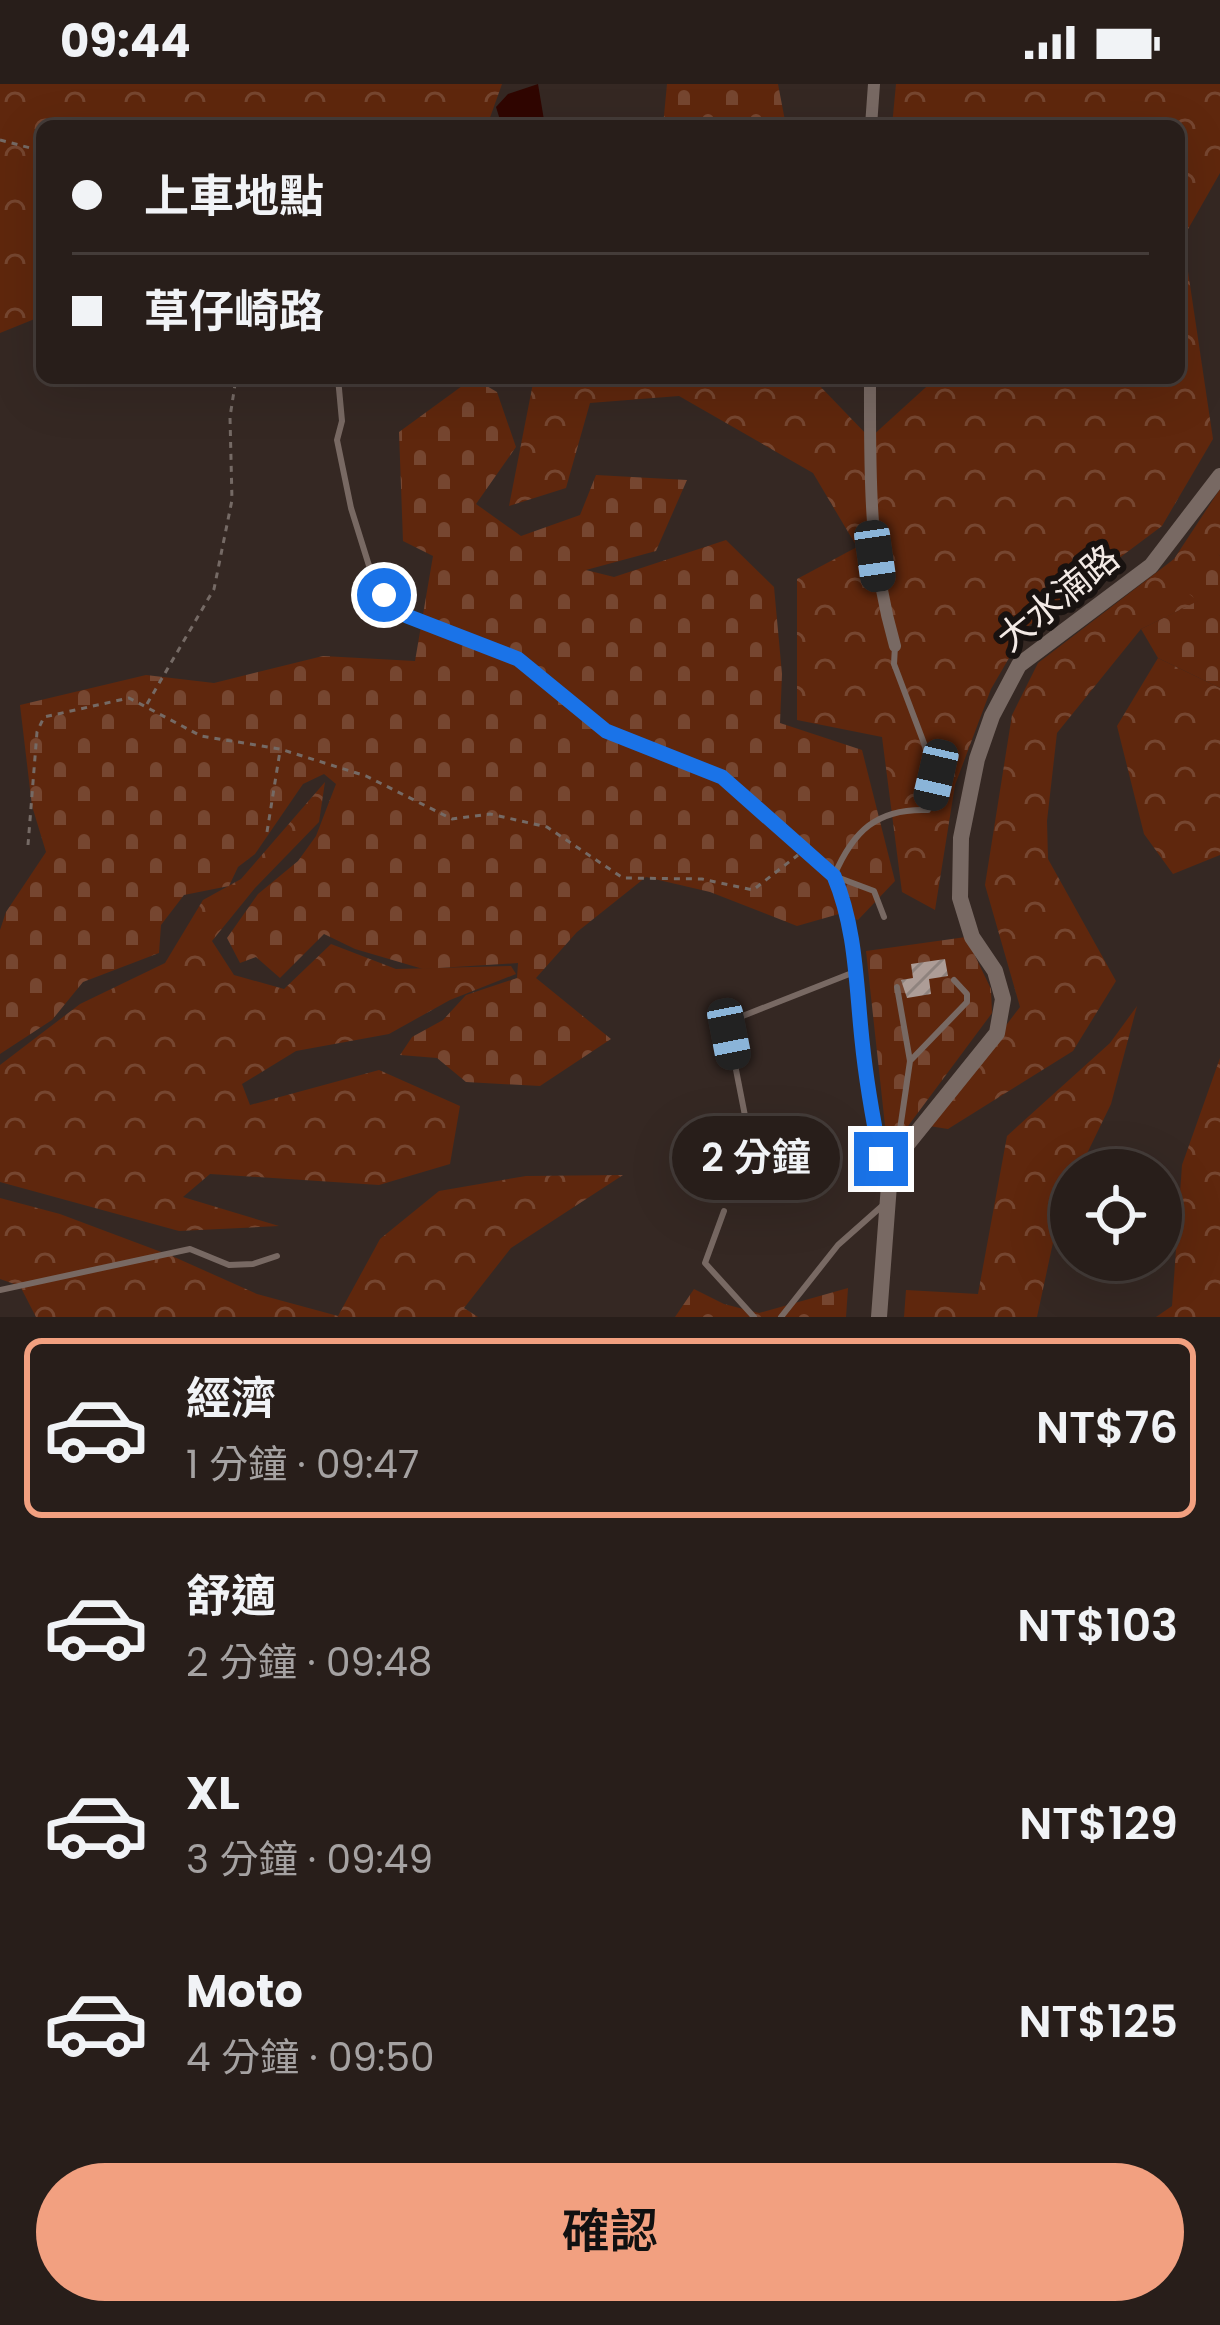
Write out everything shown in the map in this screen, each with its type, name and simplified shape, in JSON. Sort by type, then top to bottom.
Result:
[{"type":"street","points":[[871,120],[874,84]]},
{"type":"street","points":[[870,384],[870,521],[880,592],[896,646]]},
{"type":"street","name":"大水湳路","points":[[879,1317],[896,1157],[997,1033],[1003,1000],[995,971],[972,937],[960,898],[960,858],[977,759],[1007,682],[1019,664],[1045,642],[1150,566],[1220,476]]},
{"type":"lane","points":[[339,384],[342,421],[338,440],[346,485],[371,572],[384,595],[407,616],[518,659],[606,731],[722,777],[834,876],[874,890],[884,917]]},
{"type":"lane","points":[[781,1317],[838,1245],[889,1192],[873,1122],[857,971],[834,876],[860,830],[900,809],[928,810],[936,775],[894,664],[896,646]]},
{"type":"lane","points":[[747,1126],[729,1034],[735,1018],[857,971]]},
{"type":"lane","points":[[910,1061],[968,1001],[968,994],[954,980]]},
{"type":"lane","points":[[896,1157],[910,1061],[897,987]]},
{"type":"lane","points":[[724,1211],[706,1263],[754,1317]]},
{"type":"lane","points":[[0,1290],[190,1249],[229,1264],[253,1264],[278,1256]]},
{"type":"path","points":[[0,140],[36,149]]},
{"type":"path","points":[[146,706],[214,589],[232,500],[230,417],[235,384]]},
{"type":"path","points":[[28,845],[37,731],[44,717],[129,698],[201,736],[280,749],[366,776],[452,819],[490,814],[547,827],[623,878],[702,879],[753,890],[804,850]]},
{"type":"path","points":[[267,832],[280,749]]},
{"type":"green space","points":[[0,84],[502,84],[489,120],[36,120],[36,318],[0,333]]},
{"type":"green space","points":[[667,84],[778,84],[785,120],[664,120]]},
{"type":"green space","points":[[896,84],[1220,84],[1220,173],[1185,234],[1185,120],[893,120]]},
{"type":"green space","points":[[1185,251],[1213,439],[1162,526],[1027,627],[991,689],[955,785],[935,910],[902,892],[882,737],[797,720],[797,579],[857,547],[813,473],[679,396],[590,403],[566,488],[509,506],[533,384],[818,384],[870,438],[929,384],[1185,384]]},
{"type":"green space","points":[[465,384],[483,384],[497,392],[516,447],[476,504],[521,536],[580,515],[596,475],[687,480],[656,551],[586,570],[614,577],[726,540],[774,587],[782,674],[780,723],[862,750],[895,881],[858,920],[839,914],[797,926],[710,892],[646,877],[577,932],[536,978],[611,1039],[540,1086],[466,1082],[437,1058],[400,1055],[412,1037],[443,1020],[466,995],[517,978],[518,963],[423,969],[355,949],[324,934],[280,978],[256,957],[240,963],[227,938],[258,894],[298,861],[316,836],[336,784],[324,774],[303,784],[255,854],[238,867],[229,886],[184,895],[161,925],[159,953],[83,982],[52,1020],[0,1054],[0,930],[6,912],[46,852],[32,806],[20,705],[146,675],[214,683],[323,656],[415,661],[433,556],[403,541],[399,432]]},
{"type":"green space","points":[[1220,489],[1220,556],[1217,553],[1199,601],[1141,629],[1057,733],[1047,821],[1048,859],[1116,981],[1073,1051],[948,1129],[929,1126],[1020,1007],[985,885],[1012,715],[1038,663],[1174,559]]},
{"type":"green space","points":[[1217,552],[1220,688],[1158,658],[1141,629],[1198,601],[1174,582]]},
{"type":"green space","points":[[1158,658],[1220,688],[1220,855],[1173,874],[1144,834],[1117,726]]},
{"type":"green space","points":[[325,782],[319,822],[212,941],[234,975],[284,989],[331,944],[396,969],[511,966],[516,974],[450,1000],[389,1034],[296,1051],[242,1084],[250,1105],[379,1070],[460,1106],[450,1164],[379,1185],[210,1174],[183,1197],[279,1226],[179,1231],[0,1182],[0,1065],[80,1004],[165,963],[203,900],[241,879]]},
{"type":"green space","points":[[966,937],[991,989],[992,1013],[888,1153],[866,951]]},
{"type":"green space","points":[[1137,1006],[1111,1104],[1089,1149],[1050,1149],[1050,1257],[1037,1317],[904,1317],[906,1290],[978,1294],[1007,1136],[1110,1043]]},
{"type":"green space","points":[[1220,1058],[1220,1317],[1156,1317],[1172,1306],[1174,1281],[1182,1281],[1182,1165]]},
{"type":"green space","points":[[623,1175],[511,1248],[464,1308],[478,1317],[36,1317],[20,1286],[0,1279],[0,1198],[60,1214],[257,1294],[338,1316],[380,1239],[439,1191],[526,1176]]},
{"type":"green space","points":[[848,1288],[846,1317],[675,1317],[694,1289],[724,1304],[759,1313]]},
{"type":"shaded area","points":[[538,84],[544,120],[500,120],[496,107],[508,94]]},
{"type":"building","points":[[945,959],[948,976],[929,979],[931,994],[907,998],[901,980],[913,978],[911,964]]},
{"type":"route","points":[[384,595],[407,616],[518,659],[606,731],[722,777],[834,876],[857,971],[881,1159]]}]
